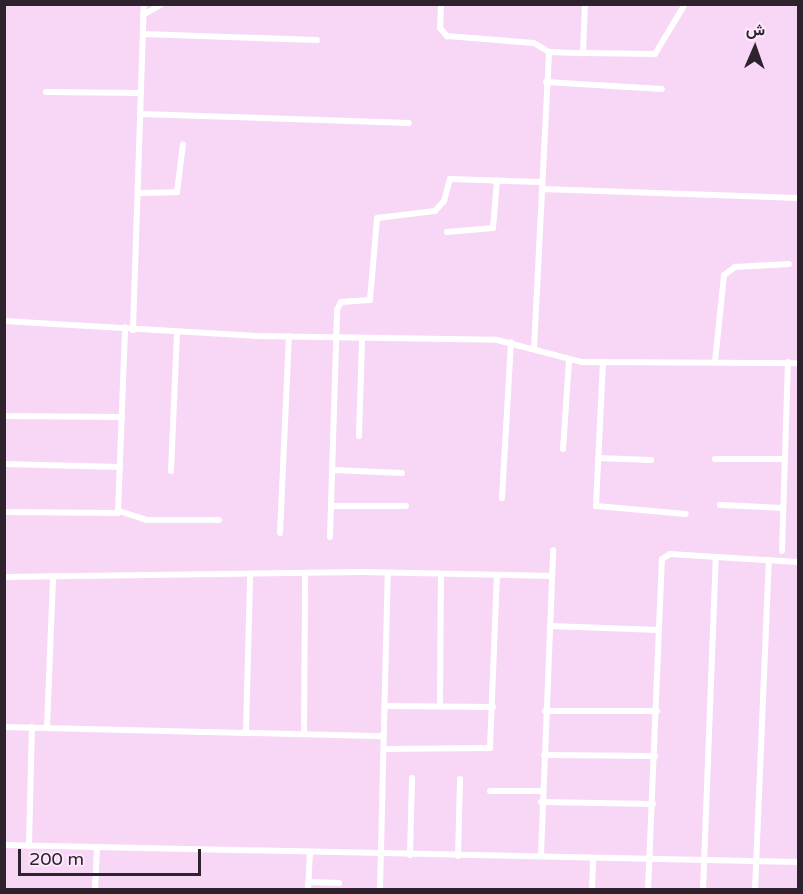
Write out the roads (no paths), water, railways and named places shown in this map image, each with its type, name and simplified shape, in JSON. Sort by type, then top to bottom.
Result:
[{"type":"street","points":[[133,330],[144,4]]},
{"type":"street","points":[[143,15],[162,4]]},
{"type":"street","points":[[441,4],[440,28],[447,36],[534,43],[549,52],[655,54],[685,4]]},
{"type":"street","points":[[584,53],[585,4]]},
{"type":"street","points":[[143,34],[316,40]]},
{"type":"street","points":[[534,349],[549,52]]},
{"type":"street","points":[[546,82],[662,89]]},
{"type":"street","points":[[46,92],[141,93]]},
{"type":"street","points":[[140,114],[409,123]]},
{"type":"street","points":[[138,193],[177,192],[183,144]]},
{"type":"street","points":[[330,537],[339,303],[370,300],[377,218],[435,211],[444,201],[450,179],[798,198]]},
{"type":"street","points":[[447,232],[493,228],[496,180]]},
{"type":"street","points":[[715,362],[724,275],[735,267],[789,264]]},
{"type":"street","points":[[4,321],[177,332],[511,342],[569,361],[798,363]]},
{"type":"street","points":[[119,511],[125,327]]},
{"type":"street","points":[[171,471],[177,332]]},
{"type":"street","points":[[280,533],[289,336]]},
{"type":"street","points":[[359,436],[362,338]]},
{"type":"street","points":[[502,498],[511,342]]},
{"type":"street","points":[[563,449],[569,361]]},
{"type":"street","points":[[603,362],[596,506],[686,513]]},
{"type":"street","points":[[782,551],[788,362]]},
{"type":"street","points":[[4,416],[122,417]]},
{"type":"street","points":[[598,458],[651,459]]},
{"type":"street","points":[[715,459],[784,459]]},
{"type":"street","points":[[4,464],[120,467]]},
{"type":"street","points":[[333,470],[402,473]]},
{"type":"street","points":[[720,505],[783,508]]},
{"type":"street","points":[[331,506],[406,506]]},
{"type":"street","points":[[4,512],[112,515],[119,511],[147,520],[219,520]]},
{"type":"street","points":[[541,855],[541,802],[553,550]]},
{"type":"street","points":[[648,890],[659,630],[665,555],[798,562]]},
{"type":"street","points":[[703,890],[716,558]]},
{"type":"street","points":[[755,890],[769,560]]},
{"type":"street","points":[[4,577],[304,573],[552,576]]},
{"type":"street","points":[[304,573],[304,734]]},
{"type":"street","points":[[380,890],[388,573]]},
{"type":"street","points":[[246,732],[250,574]]},
{"type":"street","points":[[440,706],[441,574]]},
{"type":"street","points":[[384,749],[486,750],[492,744],[497,575]]},
{"type":"street","points":[[47,728],[53,576]]},
{"type":"street","points":[[549,626],[659,630]]},
{"type":"street","points":[[385,706],[493,707]]},
{"type":"street","points":[[545,711],[657,711]]},
{"type":"street","points":[[4,727],[384,736]]},
{"type":"street","points":[[29,846],[32,727]]},
{"type":"street","points":[[544,755],[655,756]]},
{"type":"street","points":[[410,855],[412,778]]},
{"type":"street","points":[[458,856],[460,778]]},
{"type":"street","points":[[490,790],[542,791]]},
{"type":"street","points":[[541,802],[653,804]]},
{"type":"street","points":[[4,845],[381,855],[541,855],[593,859],[798,862]]},
{"type":"street","points":[[95,890],[97,848]]},
{"type":"street","points":[[310,853],[308,886],[339,883]]},
{"type":"street","points":[[592,890],[593,859]]}]
